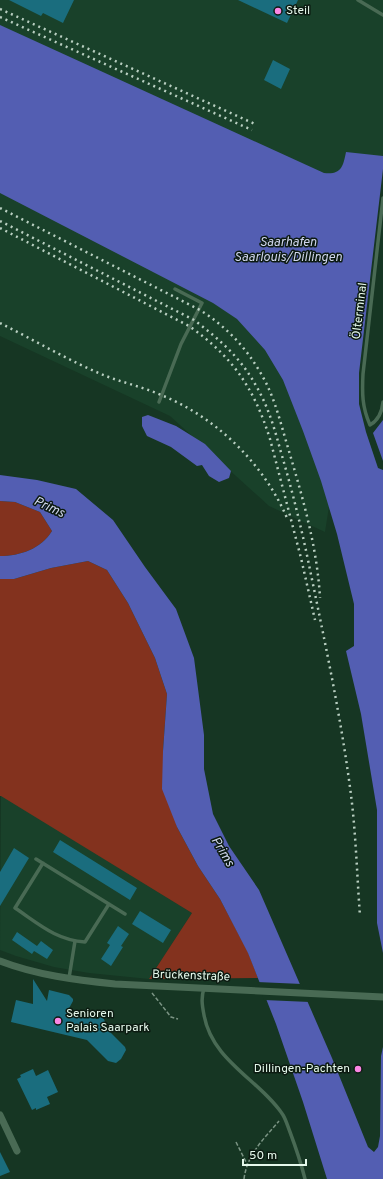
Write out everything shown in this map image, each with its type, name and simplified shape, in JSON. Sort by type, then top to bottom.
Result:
[{"type":"street","name":"Brückenstraße","points":[[0,961],[29,970],[69,978],[115,984],[246,989],[383,997]]},
{"type":"street","points":[[0,1115],[17,1151]]},
{"type":"lane","points":[[358,0],[383,15]]},
{"type":"lane","name":"Ölterminal","points":[[383,198],[363,374],[362,394],[364,412],[370,425],[377,421],[382,410],[383,402]]},
{"type":"lane","points":[[159,402],[181,344],[202,303],[175,289]]},
{"type":"lane","points":[[36,859],[125,914]]},
{"type":"lane","points":[[43,863],[15,908],[56,936],[86,942],[109,904]]},
{"type":"lane","points":[[69,978],[75,941]]},
{"type":"lane","points":[[204,987],[201,1000],[205,1020],[213,1039],[236,1069],[264,1095],[283,1116],[299,1154],[305,1179]]},
{"type":"path","points":[[146,985],[171,1017],[178,1019]]},
{"type":"path","points":[[244,1179],[247,1164],[251,1155],[258,1144],[283,1116]]},
{"type":"path","points":[[236,1142],[247,1164]]},
{"type":"shaded area","name":"Saarhafen Saarlouis/Dillingen","points":[[0,0],[383,0],[383,165],[325,532],[269,506],[170,416],[0,336]]},
{"type":"shaded area","points":[[0,501],[15,502],[40,512],[52,531],[36,547],[15,555],[0,556]]},
{"type":"shaded area","points":[[88,561],[107,570],[128,603],[155,658],[167,694],[163,751],[177,827],[198,866],[220,899],[248,952],[258,978],[149,979],[192,913],[0,796],[0,579],[14,579],[51,568]]},
{"type":"shaded area","points":[[1,795],[192,913],[149,979],[89,973],[54,967],[0,950]]},
{"type":"water","name":"Saarhafen Saarlouis/Dillingen","points":[[0,25],[324,173],[334,173],[338,171],[344,162],[346,152],[383,156],[383,169],[359,373],[359,404],[366,432],[378,468],[383,470],[383,953],[377,923],[377,810],[361,714],[346,651],[354,646],[354,604],[337,534],[321,481],[283,380],[265,350],[237,319],[213,303],[0,193]]},
{"type":"water","points":[[148,415],[176,426],[205,444],[231,471],[229,478],[219,482],[209,476],[202,465],[197,466],[171,447],[147,436],[142,426],[142,417]]},
{"type":"water","points":[[383,420],[383,461],[373,433]]},
{"type":"water","name":"Prims","points":[[0,475],[37,480],[76,489],[113,520],[176,609],[194,658],[204,735],[204,769],[213,814],[229,846],[259,890],[332,1058],[368,1147],[374,1152],[378,1147],[380,1136],[381,1056],[383,1047],[383,1179],[327,1179],[303,1102],[276,1024],[248,953],[220,899],[198,866],[177,827],[162,789],[167,694],[155,658],[128,603],[107,570],[88,561],[51,568],[14,579],[0,579],[0,556],[15,555],[36,547],[52,531],[40,512],[15,502],[0,501]]},
{"type":"pier","points":[[257,982],[302,984],[310,1002],[264,1000]]},
{"type":"building","points":[[9,0],[74,0],[63,23],[43,13],[41,16]]},
{"type":"building","name":"Steil","points":[[238,0],[298,0],[287,23]]},
{"type":"building","points":[[273,60],[290,69],[281,89],[264,80]]},
{"type":"building","points":[[60,840],[137,888],[130,900],[53,852]]},
{"type":"building","points":[[14,848],[29,858],[0,906],[0,872]]},
{"type":"building","points":[[140,911],[171,930],[163,943],[132,924]]},
{"type":"building","points":[[118,926],[129,934],[111,966],[101,959],[110,945],[107,943]]},
{"type":"building","points":[[17,932],[37,946],[41,941],[53,950],[47,959],[34,951],[32,954],[12,940]]},
{"type":"building","name":"Senioren Palais Saarpark","points":[[33,979],[47,1001],[49,990],[69,995],[73,1001],[67,1012],[97,1019],[101,1017],[104,1019],[107,1029],[125,1047],[126,1050],[121,1059],[116,1063],[108,1061],[87,1040],[11,1022],[16,1000],[33,1004]]},
{"type":"building","points":[[33,1069],[36,1076],[48,1070],[58,1092],[47,1097],[50,1104],[36,1110],[36,1108],[32,1110],[17,1079],[21,1077],[20,1075]]},
{"type":"building","points":[[0,1152],[10,1172],[0,1176]]},
{"type":"railway","points":[[0,9],[255,124]]},
{"type":"railway","points":[[0,17],[252,130]]},
{"type":"railway","points":[[0,208],[200,310],[218,323],[241,345],[265,380],[278,414],[308,518],[316,558],[320,598]]},
{"type":"railway","points":[[0,221],[194,320],[220,341],[243,365],[267,407],[295,504],[332,677],[351,795],[360,916]]},
{"type":"railway","points":[[0,228],[189,326],[230,362],[240,375],[257,404],[270,439],[301,558],[315,620]]},
{"type":"railway","points":[[0,323],[66,358],[113,378],[161,395],[181,404],[201,416],[219,429],[252,461],[277,498],[287,518]]},
{"type":"place","name":"Steil","points":[[278,11]]},
{"type":"place","name":"Senioren Palais Saarpark","points":[[58,1021]]},
{"type":"place","name":"Dillingen-Pachten","points":[[358,1069]]}]
